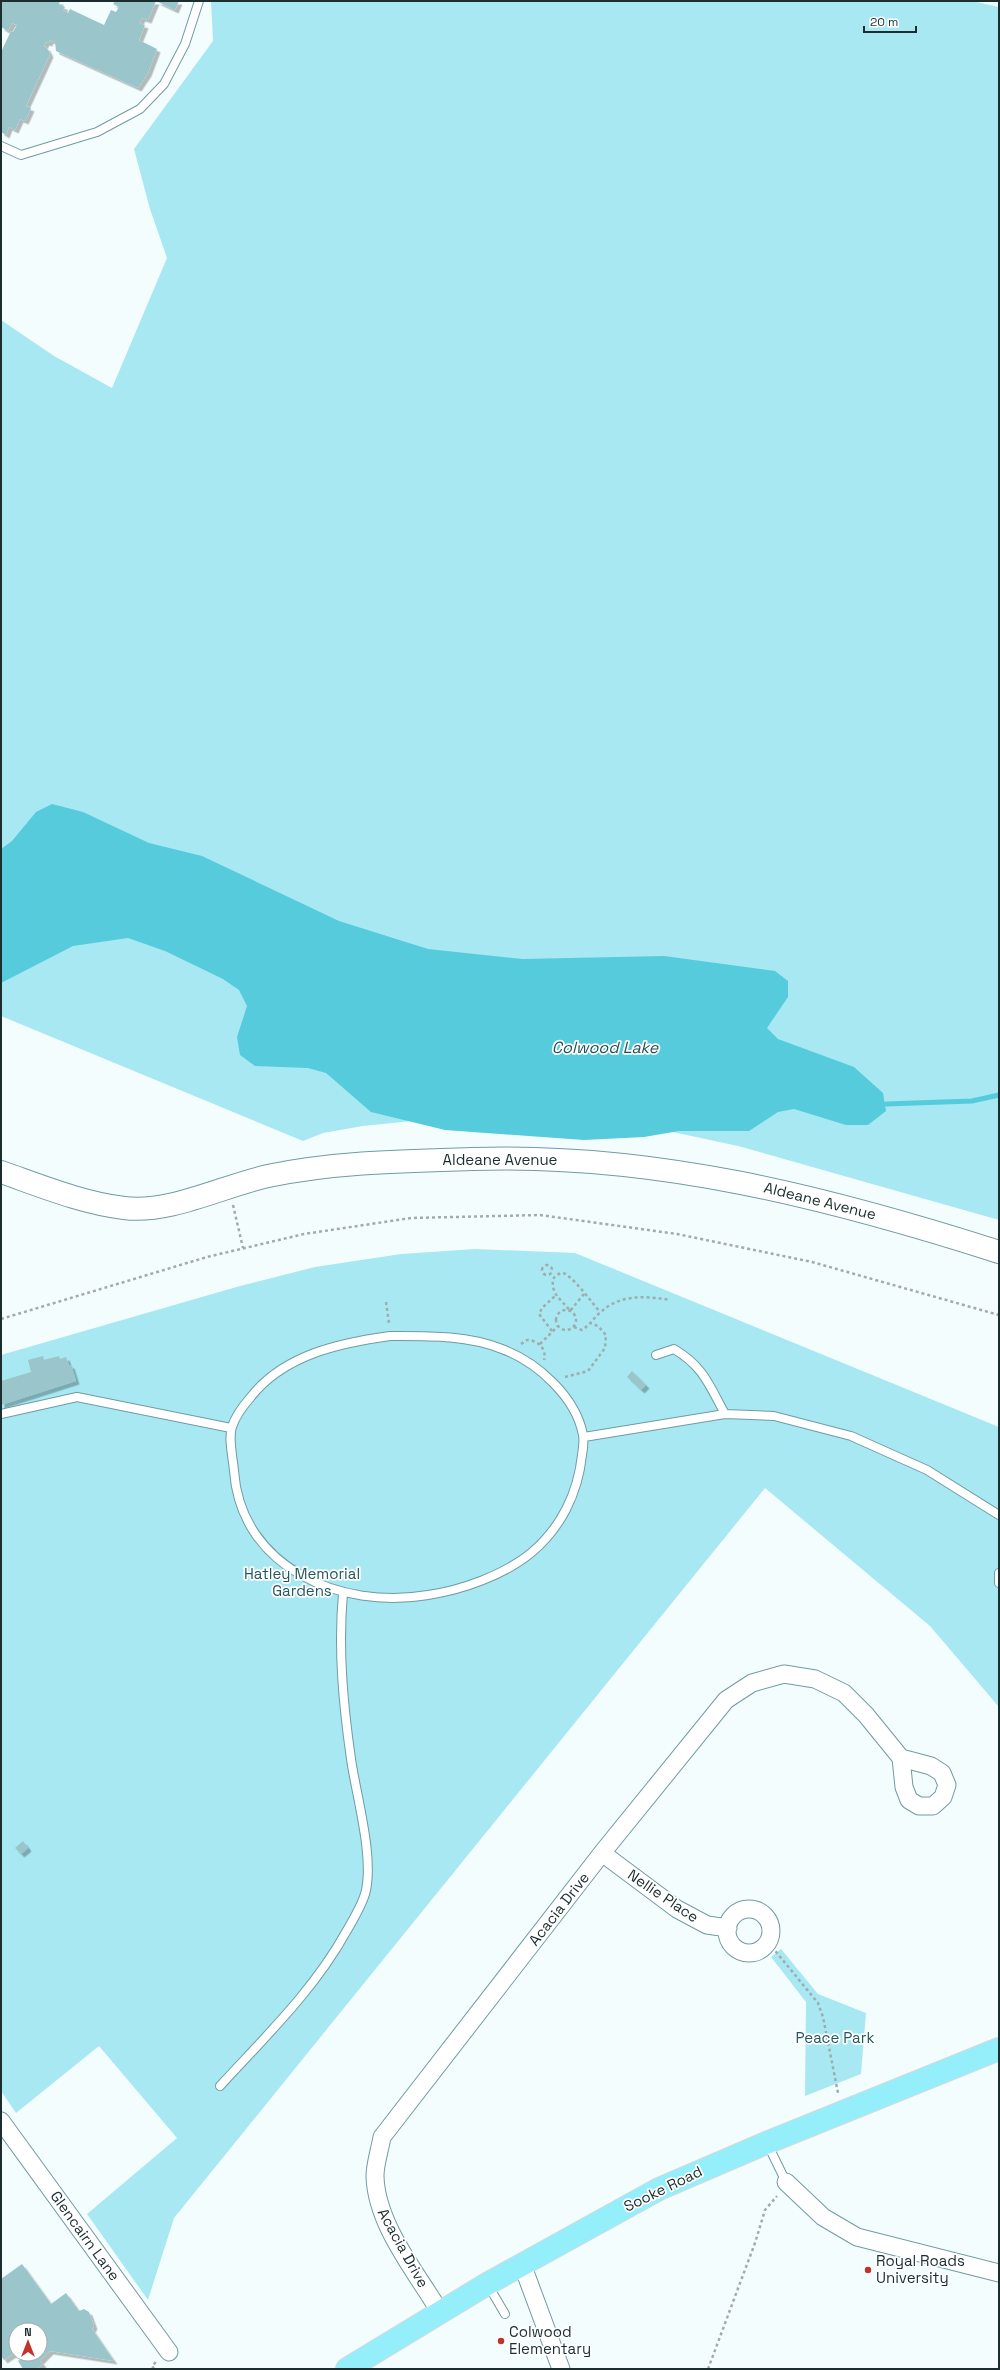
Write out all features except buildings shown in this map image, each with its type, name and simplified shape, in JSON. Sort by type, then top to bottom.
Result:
[{"type":"main road","name":"Sooke Road","points":[[347,2369],[522,2264],[659,2189],[766,2143],[999,2049]]},
{"type":"street","name":"Aldeane Avenue","points":[[1,1172],[86,1200],[126,1209],[166,1206],[228,1186],[268,1176],[342,1164],[476,1159],[572,1160],[677,1170],[752,1184],[908,1223],[999,1252]]},
{"type":"street","name":"Acacia Drive","points":[[440,2312],[392,2234],[378,2203],[375,2175],[382,2137],[602,1853],[726,1700],[752,1683],[784,1674],[815,1679],[844,1693],[866,1715],[901,1758]]},
{"type":"street","name":"Nellie Place","points":[[602,1853],[677,1909],[707,1925],[728,1928]]},
{"type":"street","points":[[747,1909],[757,1910],[765,1916],[770,1924],[771,1933],[768,1942],[761,1950],[752,1953],[742,1952],[734,1946],[729,1938],[728,1928],[731,1919],[738,1912],[747,1909]]},
{"type":"street","name":"Glencairn Lane","points":[[1,2121],[169,2352]]},
{"type":"street","points":[[787,2183],[823,2217],[857,2237],[999,2273]]},
{"type":"street","points":[[522,2264],[561,2369]]},
{"type":"lane","points":[[1,146],[21,155],[97,132],[140,109],[164,84],[185,44],[199,1]]},
{"type":"lane","points":[[390,1336],[449,1337],[478,1342],[515,1355],[554,1384],[576,1415],[584,1437],[581,1464],[569,1506],[559,1523],[530,1554],[486,1578],[428,1595],[372,1598],[343,1593],[319,1586],[281,1562],[250,1527],[240,1508],[235,1486],[231,1428],[243,1407],[261,1384],[284,1367],[306,1356],[358,1340],[390,1336]]},
{"type":"lane","points":[[656,1356],[674,1349],[691,1359],[702,1371],[725,1414]]},
{"type":"lane","points":[[1,1414],[77,1397],[231,1428]]},
{"type":"lane","points":[[584,1437],[725,1414],[774,1416],[851,1436],[927,1470],[999,1515]]},
{"type":"lane","points":[[999,1573],[999,1583]]},
{"type":"lane","points":[[220,2086],[289,2011],[316,1978],[340,1943],[365,1893],[367,1857],[351,1759],[340,1665],[343,1593]]},
{"type":"lane","points":[[766,2143],[787,2183]]},
{"type":"lane","points":[[488,2284],[505,2314]]},
{"type":"path","points":[[228,1186],[243,1248]]},
{"type":"path","points":[[1,1319],[243,1248],[304,1234],[411,1218],[540,1215],[677,1234],[812,1262],[999,1315]]},
{"type":"path","points":[[552,1273],[544,1274],[543,1267],[550,1266],[552,1273],[555,1276]]},
{"type":"path","points":[[555,1276],[564,1274],[600,1312]]},
{"type":"path","points":[[555,1276],[552,1284],[555,1296],[570,1310],[576,1320],[574,1327]]},
{"type":"path","points":[[558,1326],[558,1314],[565,1310],[570,1310],[584,1294]]},
{"type":"path","points":[[552,1331],[539,1314],[542,1308],[555,1296]]},
{"type":"path","points":[[558,1326],[565,1330],[574,1327],[582,1330],[600,1312],[614,1304],[640,1296],[670,1300]]},
{"type":"path","points":[[386,1302],[390,1336]]},
{"type":"path","points":[[554,1384],[568,1376],[588,1371],[605,1348],[606,1335],[598,1326],[590,1322]]},
{"type":"path","points":[[540,1344],[558,1326]]},
{"type":"path","points":[[768,1942],[818,2003],[824,2017],[841,2113]]},
{"type":"path","points":[[708,2369],[765,2210],[787,2183]]},
{"type":"green space","points":[[211,1],[972,1],[999,7],[999,1220],[738,1146],[640,1125],[452,1117],[363,1126],[323,1133],[303,1141],[1,1016],[1,320],[54,356],[112,388],[167,258],[150,209],[134,149],[213,41]]},
{"type":"green space","name":"Hatley Memorial Gardens","points":[[475,1249],[575,1253],[999,1427],[999,1707],[930,1626],[765,1488],[174,2218],[148,2300],[87,2214],[177,2138],[99,2046],[16,2113],[1,2091],[1,1355],[240,1286],[315,1267],[401,1254]]},
{"type":"green space","name":"Peace Park","points":[[781,1949],[818,1994],[866,2013],[861,2074],[805,2096],[806,2002],[771,1957]]},
{"type":"water","name":"Colwood Lake","points":[[52,804],[83,812],[149,843],[202,856],[339,921],[428,949],[523,959],[664,956],[775,971],[788,981],[788,997],[767,1028],[778,1039],[854,1067],[883,1093],[886,1111],[868,1125],[846,1125],[794,1109],[778,1112],[749,1131],[679,1131],[644,1137],[584,1140],[445,1130],[371,1112],[326,1073],[308,1068],[255,1066],[240,1055],[237,1037],[247,1006],[239,990],[223,979],[165,951],[128,938],[73,946],[1,983],[1,849],[12,841],[36,812]]},
{"type":"waterway","points":[[886,1104],[972,1101],[999,1095]]},
{"type":"place","name":"Royal Roads University","points":[[868,2270]]},
{"type":"place","name":"Colwood Elementary","points":[[501,2341]]}]
